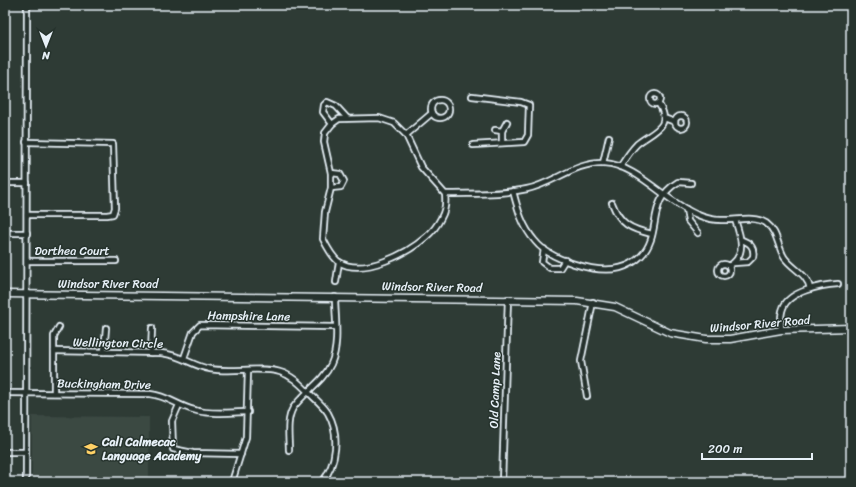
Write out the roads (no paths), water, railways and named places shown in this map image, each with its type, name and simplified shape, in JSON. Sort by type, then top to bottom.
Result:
[{"type":"main road","name":"Windsor River Road","points":[[5,294],[508,299],[593,302],[626,312],[670,332],[696,338],[724,340],[781,330],[851,328]]},
{"type":"street","points":[[26,482],[27,5]]},
{"type":"street","points":[[472,96],[521,102],[529,106],[528,135],[524,142],[474,145]]},
{"type":"street","points":[[332,124],[323,112],[324,105],[327,102],[336,106],[347,118]]},
{"type":"street","points":[[620,167],[637,144],[662,126],[664,110],[658,103]]},
{"type":"street","points":[[406,135],[413,131],[432,113]]},
{"type":"street","points":[[347,118],[379,118],[394,123],[406,135],[421,167],[445,194],[446,203],[442,217],[427,237],[391,259],[366,267],[340,262],[323,240],[325,212],[331,188],[331,174],[324,142],[325,133],[332,124],[339,119],[347,118]]},
{"type":"street","points":[[664,118],[675,122]]},
{"type":"street","points":[[502,143],[502,131],[507,122]]},
{"type":"street","points":[[495,130],[502,131]]},
{"type":"street","points":[[603,163],[609,137]]},
{"type":"street","points":[[26,142],[114,144],[115,208],[113,214],[27,215]]},
{"type":"street","points":[[445,194],[527,189],[548,182],[577,168],[603,163],[620,167],[638,176],[664,195],[702,217],[720,220],[760,219],[772,228],[784,256],[809,281],[810,288]]},
{"type":"street","points":[[331,174],[340,174],[344,181],[341,187],[331,188]]},
{"type":"street","points":[[513,191],[524,226],[536,242],[544,249],[565,260],[599,269],[620,268],[632,264],[641,256],[648,247],[657,207],[664,195],[678,182],[690,183]]},
{"type":"street","points":[[5,183],[27,183]]},
{"type":"street","points":[[612,203],[617,215],[630,228],[652,234]]},
{"type":"street","points":[[686,209],[688,221],[698,233]]},
{"type":"street","points":[[734,263],[741,249],[742,240],[735,220]]},
{"type":"street","points":[[5,233],[27,233]]},
{"type":"street","points":[[729,266],[734,263],[748,262],[753,257],[752,246],[749,242],[742,240]]},
{"type":"street","points":[[544,249],[542,262],[550,268],[560,268],[565,260]]},
{"type":"street","name":"Dorthea Court","points":[[27,261],[116,261]]},
{"type":"street","points":[[336,282],[340,262]]},
{"type":"street","points":[[781,330],[783,306],[788,301],[810,288],[838,284]]},
{"type":"street","points":[[289,450],[289,421],[293,409],[328,371],[332,362],[335,346],[335,297]]},
{"type":"street","name":"Old Camp Lane","points":[[502,482],[508,299]]},
{"type":"street","points":[[587,396],[581,361],[593,302]]},
{"type":"street","name":"Hampshire Lane","points":[[184,358],[193,332],[200,325],[335,326]]},
{"type":"street","points":[[54,393],[54,336],[58,327]]},
{"type":"street","points":[[104,352],[106,328]]},
{"type":"street","points":[[151,353],[152,328]]},
{"type":"street","name":"Wellington Circle","points":[[54,352],[169,354],[184,358],[209,369],[279,372],[293,378],[328,413],[334,428],[334,462],[331,470],[322,482]]},
{"type":"street","points":[[232,482],[246,437],[248,412],[248,371]]},
{"type":"street","name":"Buckingham Drive","points":[[5,393],[150,394],[170,398],[179,405],[200,412],[248,412]]},
{"type":"street","points":[[179,405],[172,421],[173,449],[193,453],[241,454]]},
{"type":"street","points":[[5,452],[26,452]]},
{"type":"place","name":"Cali Calmecac Language Academy","points":[[91,449]]}]
